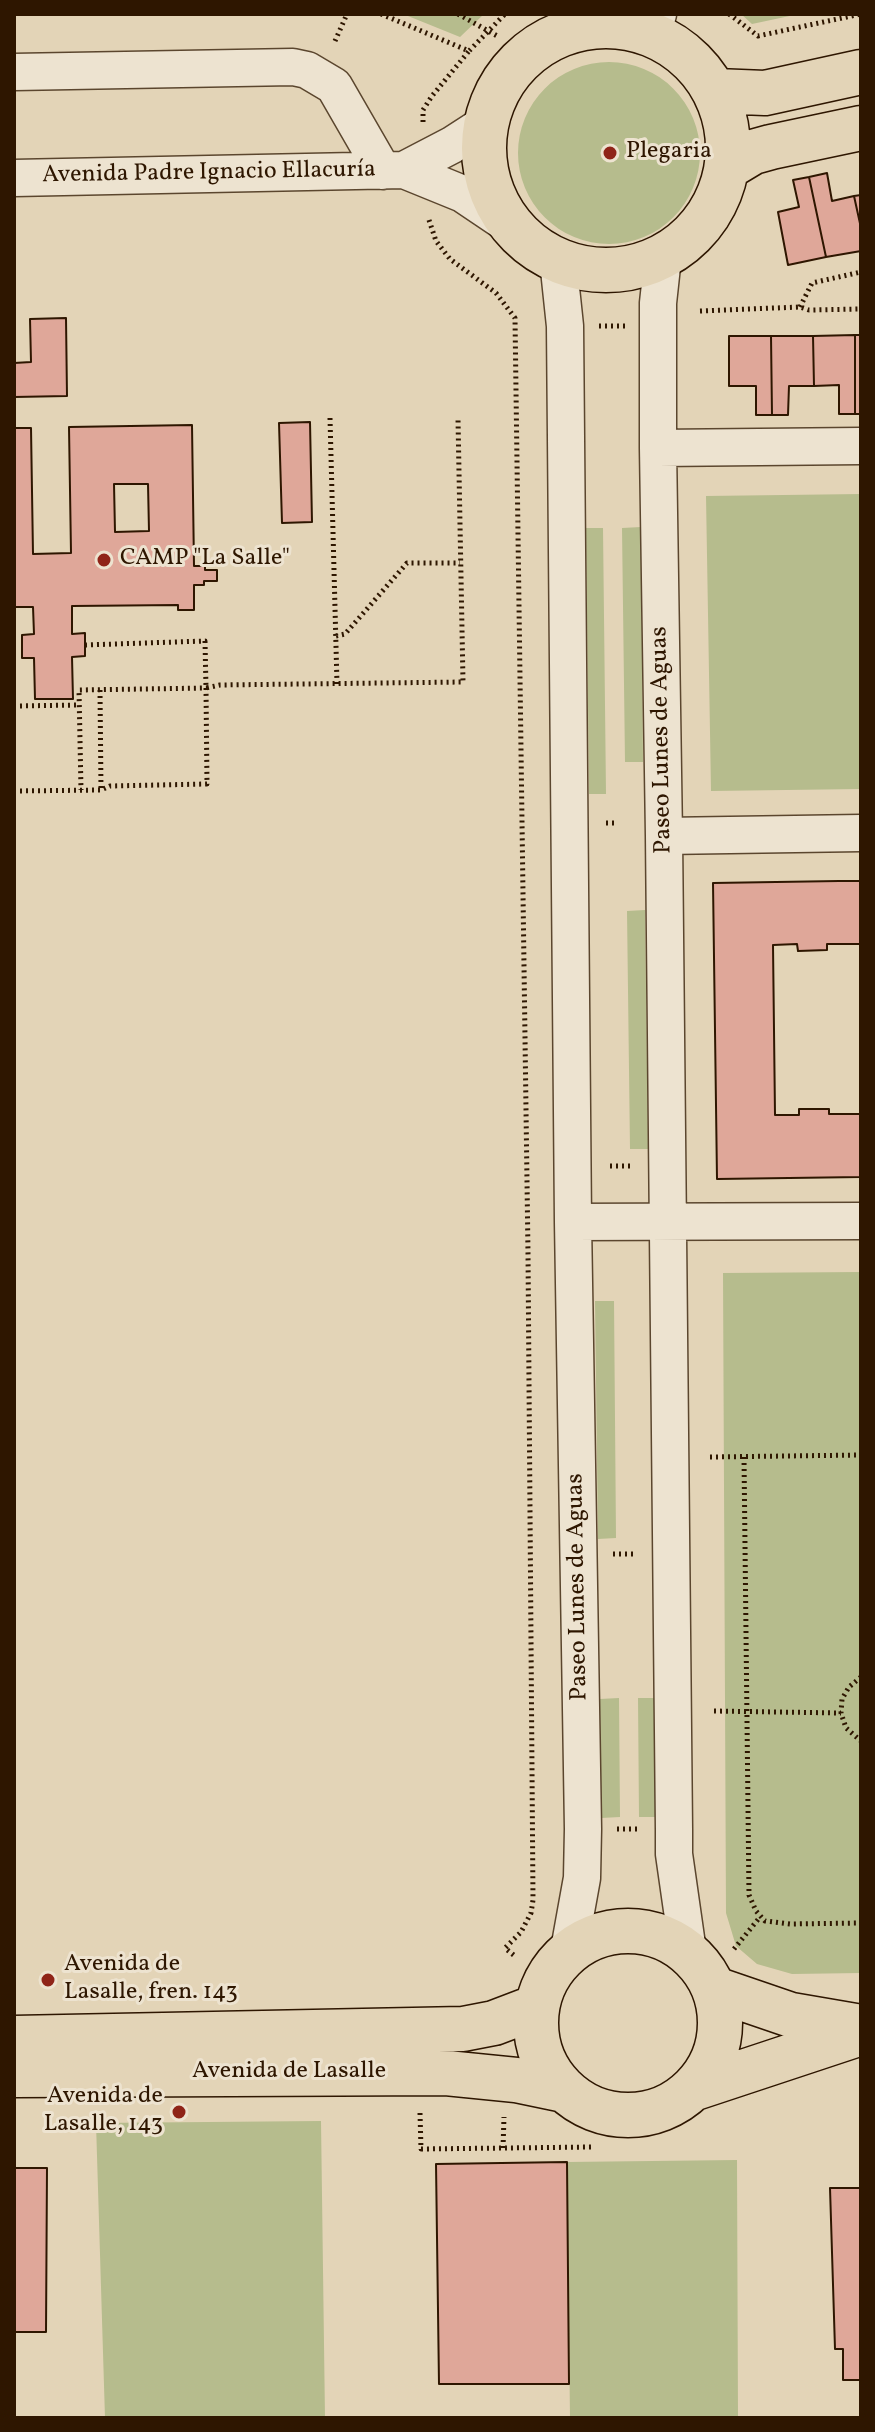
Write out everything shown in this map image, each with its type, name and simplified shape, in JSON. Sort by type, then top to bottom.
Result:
[{"type":"main road","points":[[655,24],[704,72],[716,91],[726,115],[728,167],[716,203],[694,234],[663,257],[629,268],[593,269],[558,260],[533,246],[512,227],[493,195],[484,160],[486,123],[503,80],[536,47],[579,28],[655,24]]},
{"type":"main road","points":[[716,91],[765,93],[861,72]]},
{"type":"main road","points":[[728,167],[753,152],[861,128]]},
{"type":"main road","points":[[695,2088],[714,2059],[721,2024],[715,1989],[705,1968],[688,1952],[650,1932],[607,1932],[569,1950],[548,1976],[536,2007],[539,2051],[564,2090],[587,2106],[615,2115],[644,2115],[671,2106],[695,2088],[861,2033]]},
{"type":"main road","points":[[715,1989],[791,2015],[861,2027]]},
{"type":"main road","name":"Avenida de Lasalle","points":[[14,2038],[463,2029],[494,2023],[536,2007]]},
{"type":"main road","name":"Avenida de Lasalle","points":[[14,2075],[446,2073],[516,2080],[564,2090]]},
{"type":"street","points":[[14,72],[293,67],[307,70],[334,86],[394,170]]},
{"type":"street","name":"Avenida Padre Ignacio Ellacuría","points":[[394,170],[452,145],[486,123]]},
{"type":"street","name":"Avenida Padre Ignacio Ellacuría","points":[[14,178],[394,170],[463,194],[512,227]]},
{"type":"street","name":"Paseo Lunes de Aguas","points":[[663,257],[658,303],[658,448],[674,1854],[688,1952]]},
{"type":"street","name":"Paseo Lunes de Aguas","points":[[558,260],[565,326],[573,1222],[583,1829],[582,1878],[569,1950]]},
{"type":"street","points":[[658,448],[861,446]]},
{"type":"street","points":[[664,836],[861,833]]},
{"type":"street","points":[[573,1222],[861,1221]]},
{"type":"path","points":[[335,41],[347,14]]},
{"type":"path","points":[[381,14],[469,51]]},
{"type":"path","points":[[458,14],[499,37]]},
{"type":"path","points":[[423,121],[423,110],[432,96],[487,30],[505,14]]},
{"type":"path","points":[[729,14],[758,36],[861,14]]},
{"type":"path","points":[[428,214],[436,241],[450,259],[496,293],[515,318],[533,1885],[531,1913],[521,1932],[505,1948],[516,1957]]},
{"type":"path","points":[[800,307],[812,283],[861,272]]},
{"type":"path","points":[[700,311],[800,307],[809,310],[861,309]]},
{"type":"path","points":[[585,326],[638,326]]},
{"type":"path","points":[[330,418],[337,684]]},
{"type":"path","points":[[81,790],[79,690],[463,682],[458,419]]},
{"type":"path","points":[[336,636],[345,634],[407,563],[460,563]]},
{"type":"path","points":[[14,791],[207,784],[205,641],[85,645]]},
{"type":"path","points":[[100,690],[101,790]]},
{"type":"path","points":[[14,706],[79,705]]},
{"type":"path","points":[[710,1457],[861,1455]]},
{"type":"path","points":[[744,1457],[749,1895],[765,1921],[790,1924],[861,1923]]},
{"type":"path","points":[[598,1554],[639,1554]]},
{"type":"path","points":[[861,1677],[849,1687],[842,1699],[841,1713],[846,1728],[861,1741]]},
{"type":"path","points":[[714,1711],[841,1713]]},
{"type":"path","points":[[616,1829],[643,1829]]},
{"type":"path","points":[[734,1949],[760,1917]]},
{"type":"path","points":[[420,2102],[421,2149],[591,2147]]},
{"type":"path","points":[[503,2148],[504,2109]]},
{"type":"green space","points":[[403,14],[484,14],[460,37]]},
{"type":"green space","points":[[741,14],[799,14],[752,24]]},
{"type":"green space","points":[[609,62],[644,69],[673,89],[693,118],[700,153],[693,188],[673,217],[644,237],[609,244],[574,237],[545,217],[525,188],[518,153],[525,118],[545,89],[574,69]]},
{"type":"green space","points":[[861,494],[861,789],[711,791],[706,496]]},
{"type":"green space","points":[[641,527],[643,762],[625,762],[622,528]]},
{"type":"green space","points":[[586,528],[603,528],[606,794],[589,794]]},
{"type":"green space","points":[[645,910],[648,1149],[630,1149],[627,911]]},
{"type":"green space","points":[[861,1272],[861,1973],[792,1974],[757,1964],[736,1946],[726,1913],[723,1273]]},
{"type":"green space","points":[[595,1301],[614,1301],[616,1538],[598,1539]]},
{"type":"green space","points":[[619,1698],[620,1817],[601,1818],[600,1699]]},
{"type":"green space","points":[[638,1698],[654,1698],[656,1817],[639,1817]]},
{"type":"green space","points":[[321,2121],[325,2418],[105,2418],[96,2123]]},
{"type":"green space","points":[[737,2160],[738,2418],[570,2418],[567,2162]]},
{"type":"building","points":[[827,173],[832,201],[854,196],[861,228],[861,251],[826,257],[809,177]]},
{"type":"building","points":[[809,177],[826,257],[788,265],[778,212],[799,207],[793,180]]},
{"type":"building","points":[[861,195],[861,228],[854,196]]},
{"type":"building","points":[[66,318],[67,396],[14,397],[14,363],[31,362],[30,319]]},
{"type":"building","points":[[855,335],[855,414],[839,414],[839,385],[814,386],[813,336]]},
{"type":"building","points":[[855,335],[861,335],[861,414],[855,414]]},
{"type":"building","points":[[729,336],[771,336],[772,415],[756,415],[756,386],[729,386]]},
{"type":"building","points":[[771,336],[813,336],[814,386],[789,386],[788,415],[772,415]]},
{"type":"building","points":[[310,422],[312,522],[282,523],[279,423]]},
{"type":"building","name":"CAMP \"La Salle\"","points":[[192,425],[194,566],[217,570],[217,581],[194,585],[194,610],[178,610],[178,605],[72,606],[72,634],[85,633],[85,656],[72,657],[73,699],[35,699],[34,658],[22,658],[22,635],[34,634],[33,607],[14,607],[14,428],[31,428],[33,554],[71,553],[69,427]],"holes":[[[114,484],[148,484],[149,531],[115,532]]]},
{"type":"building","points":[[861,881],[861,944],[827,944],[827,950],[798,951],[797,944],[773,945],[775,1115],[799,1115],[799,1109],[829,1109],[829,1114],[861,1114],[861,1177],[717,1179],[713,883]]},
{"type":"building","points":[[567,2162],[569,2384],[439,2384],[436,2164]]},
{"type":"building","points":[[14,2168],[47,2168],[46,2332],[14,2332]]},
{"type":"building","points":[[830,2188],[861,2188],[861,2380],[843,2380],[843,2349],[835,2349]]},
{"type":"place","name":"Plegaria","points":[[610,153]]},
{"type":"place","name":"CAMP \"La Salle\"","points":[[104,560]]},
{"type":"place","name":"Avenida de Lasalle, fren. 143","points":[[48,1980]]},
{"type":"place","name":"Avenida de Lasalle, 143","points":[[179,2112]]}]
